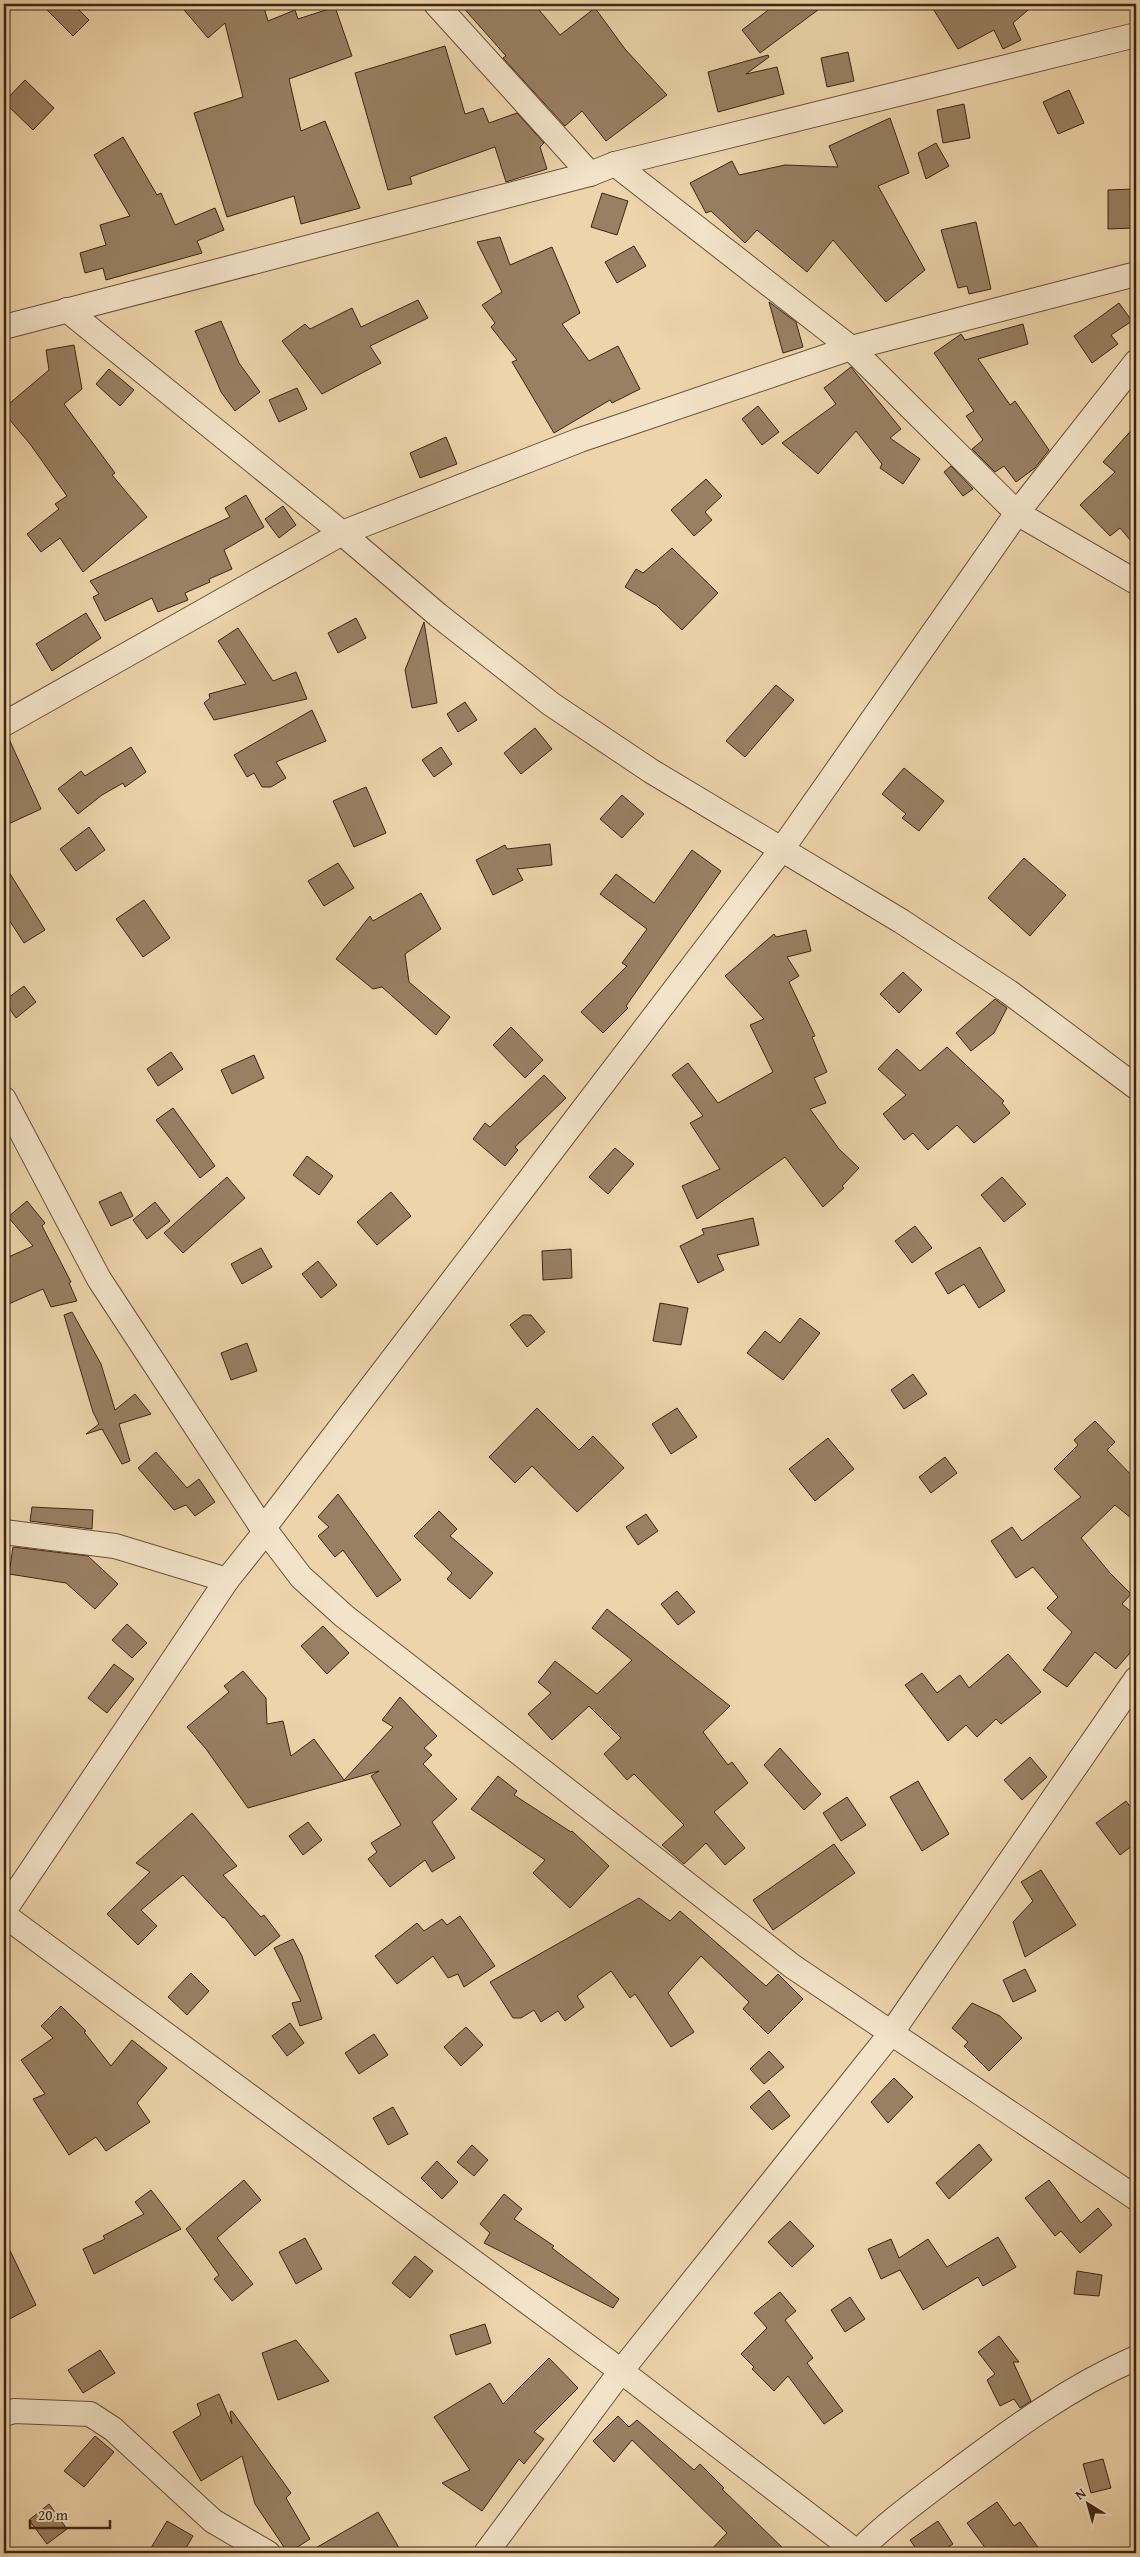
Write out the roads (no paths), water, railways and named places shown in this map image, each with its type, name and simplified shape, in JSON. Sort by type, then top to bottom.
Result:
[{"type":"street","points":[[436,4],[590,174]]},
{"type":"street","points":[[7,330],[67,310],[590,174],[615,164],[1136,35]]},
{"type":"street","points":[[615,164],[852,348],[1017,513],[1136,582]]},
{"type":"street","points":[[4,724],[342,533],[580,440],[852,348],[1136,274]]},
{"type":"street","points":[[67,310],[342,533],[438,615],[551,704],[651,771],[901,921],[1009,992],[1136,1086]]},
{"type":"street","points":[[4,1911],[227,1580],[782,849],[1017,513],[1136,362]]},
{"type":"street","points":[[4,1099],[99,1279],[265,1530],[301,1577],[344,1616],[792,1966],[1136,2198]]},
{"type":"street","points":[[4,1532],[115,1546],[227,1580]]},
{"type":"street","points":[[486,2553],[621,2371],[892,2032],[1136,1679]]},
{"type":"street","points":[[4,1915],[621,2371],[857,2553],[885,2524],[1012,2429],[1095,2376],[1136,2358]]},
{"type":"street","points":[[4,2414],[14,2412],[90,2414],[113,2429],[213,2521],[268,2553]]}]
